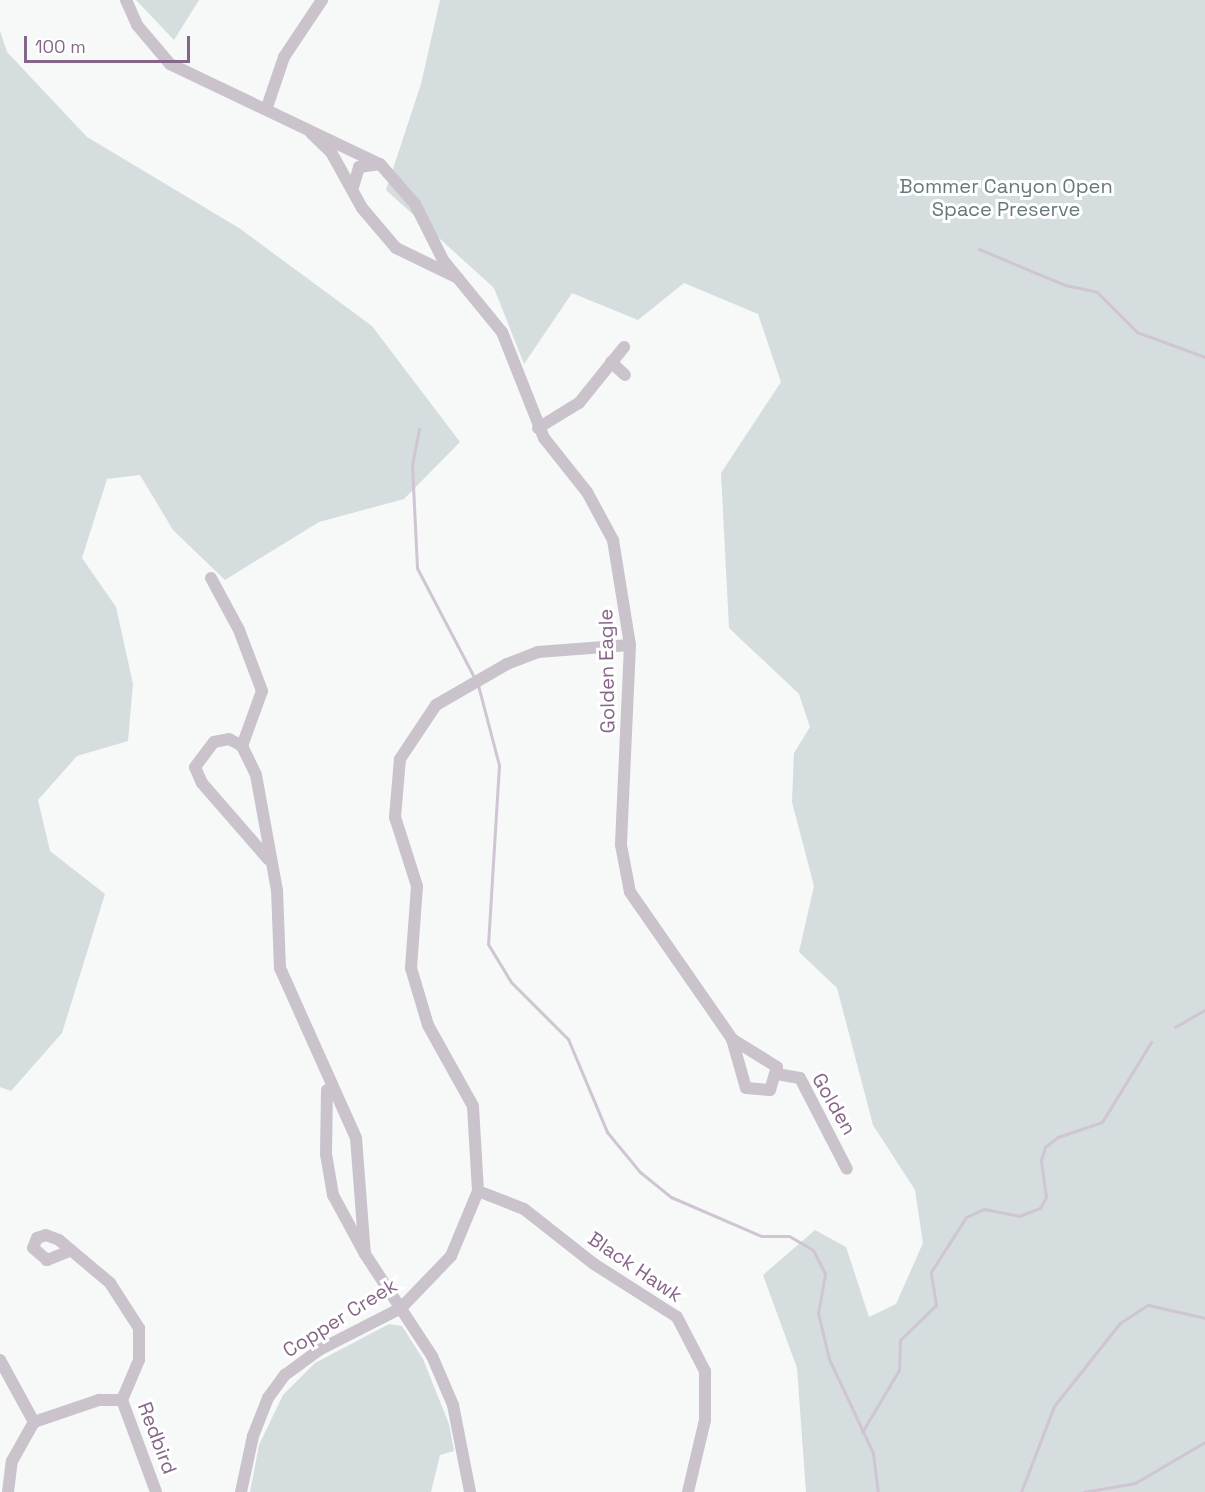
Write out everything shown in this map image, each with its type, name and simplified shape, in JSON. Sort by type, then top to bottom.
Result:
[{"type":"street","name":"Golden Eagle","points":[[126,0],[137,25],[170,64],[303,124],[380,164],[415,204],[443,260],[462,279],[502,332],[538,428],[604,518],[624,589],[630,645],[623,868],[648,924],[732,1039],[746,1088],[770,1090],[777,1074],[777,1067],[762,1054],[732,1039]]},
{"type":"street","points":[[267,107],[284,57],[322,0]]},
{"type":"street","name":"Golden Eagle","points":[[303,124],[332,152],[352,191],[396,248],[462,279]]},
{"type":"street","points":[[352,191],[359,167],[380,164]]},
{"type":"street","points":[[538,428],[579,403],[624,347]]},
{"type":"street","points":[[611,362],[625,375]]},
{"type":"street","points":[[212,578],[239,630],[262,691],[242,746],[264,806],[268,859],[280,920],[280,968],[360,1156],[365,1254]]},
{"type":"street","name":"Copper Creek","points":[[241,1492],[253,1436],[268,1398],[285,1375],[319,1350],[401,1308],[451,1256],[478,1191],[473,1106],[428,1025],[411,968],[417,886],[395,818],[400,759],[436,705],[507,664],[538,652],[630,645]]},
{"type":"street","points":[[242,746],[229,739],[214,742],[195,767],[225,815],[268,859]]},
{"type":"street","name":"Golden","points":[[777,1074],[800,1078],[847,1169]]},
{"type":"street","points":[[326,1079],[326,1154],[333,1195],[365,1254],[432,1356],[453,1405],[470,1492]]},
{"type":"street","name":"Black Hawk","points":[[478,1191],[524,1209],[594,1264],[677,1317],[694,1342],[705,1380],[705,1420],[688,1492]]},
{"type":"street","name":"Redbird","points":[[67,1252],[110,1283],[139,1328],[139,1360],[122,1400],[156,1492]]},
{"type":"street","points":[[0,1360],[34,1422]]},
{"type":"street","points":[[8,1492],[12,1461],[34,1422],[99,1401],[122,1400]]},
{"type":"green space","points":[[136,0],[199,0],[174,40]]},
{"type":"green space","name":"Bommer Canyon Open Space Preserve","points":[[440,0],[1205,0],[1205,1492],[806,1492],[797,1368],[763,1275],[815,1230],[846,1247],[869,1317],[896,1304],[923,1243],[915,1190],[873,1125],[837,988],[799,952],[814,886],[792,802],[794,753],[810,727],[799,694],[729,628],[721,473],[781,382],[758,314],[684,283],[638,320],[572,293],[524,364],[494,288],[386,190],[421,84]]},
{"type":"green space","points":[[0,31],[7,52],[87,137],[239,228],[372,326],[460,442],[404,499],[319,522],[225,580],[173,530],[140,475],[107,479],[82,558],[116,607],[133,684],[128,741],[77,756],[38,800],[50,851],[105,894],[62,1033],[11,1091],[0,1087]]},
{"type":"green space","points":[[389,1324],[402,1326],[423,1359],[449,1424],[454,1451],[440,1455],[431,1492],[250,1492],[259,1445],[283,1395],[315,1363]]},
{"type":"waterway","points":[[979,249],[1065,285],[1097,292],[1137,332],[1205,357]]},
{"type":"waterway","points":[[419,429],[412,465],[417,568],[475,679]]},
{"type":"waterway","points":[[478,685],[499,765],[488,944],[511,982],[568,1039],[607,1132],[640,1172],[671,1197],[761,1236],[789,1236],[813,1250],[825,1274],[818,1313],[829,1359],[873,1453],[878,1492]]},
{"type":"waterway","points":[[1175,1027],[1205,1010]]},
{"type":"waterway","points":[[862,1432],[899,1370],[900,1340],[936,1305],[931,1272],[966,1217],[984,1209],[1019,1216],[1040,1208],[1046,1197],[1041,1160],[1045,1147],[1058,1137],[1102,1122],[1151,1042]]},
{"type":"waterway","points":[[1021,1492],[1054,1406],[1120,1323],[1148,1305],[1205,1318]]},
{"type":"waterway","points":[[1084,1492],[1135,1483],[1205,1442]]}]
